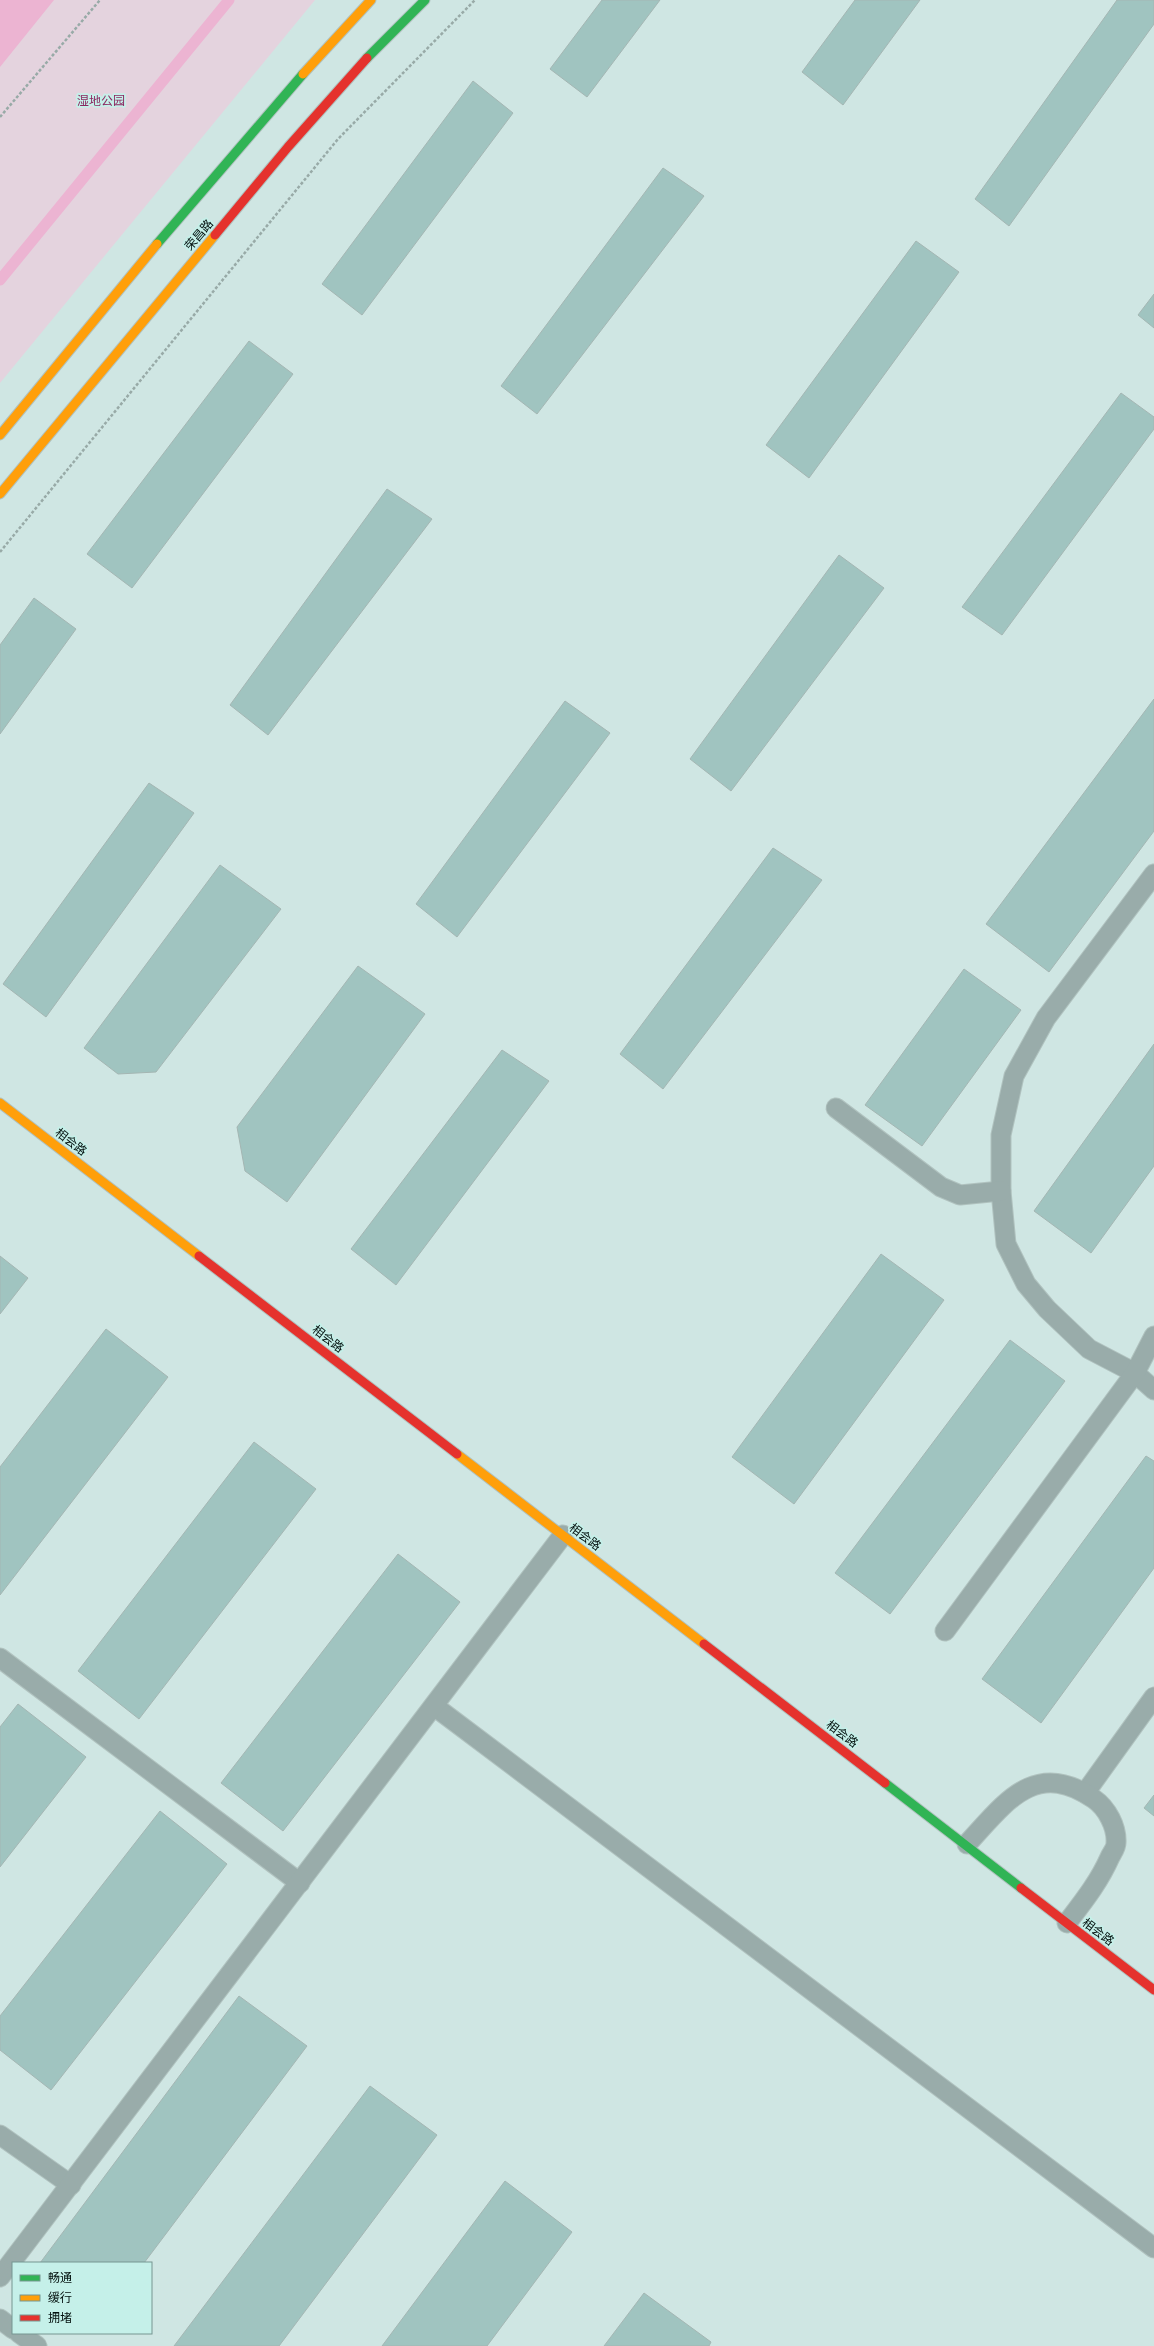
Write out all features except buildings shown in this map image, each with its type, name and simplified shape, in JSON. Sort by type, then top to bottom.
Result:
[{"type":"street","points":[[0,435],[238,148],[370,0]]},
{"type":"street","name":"荣昌路","points":[[0,494],[288,147],[367,58],[425,0]]},
{"type":"street","name":"相会路","points":[[0,1103],[1154,1990]]},
{"type":"lane","points":[[1154,874],[1046,1018],[1014,1076],[1001,1135],[1001,1191],[1006,1244],[1026,1284],[1047,1309],[1088,1349],[1135,1373],[1154,1390]]},
{"type":"lane","points":[[836,1108],[941,1187],[960,1195],[1001,1191]]},
{"type":"lane","points":[[945,1631],[1135,1373],[1154,1336]]},
{"type":"lane","points":[[0,2277],[563,1535]]},
{"type":"lane","points":[[0,1658],[300,1883]]},
{"type":"lane","points":[[1085,1793],[1154,1697]]},
{"type":"lane","points":[[434,1706],[1154,2248]]},
{"type":"lane","points":[[966,1844],[1010,1798],[1044,1782],[1066,1783],[1085,1793],[1102,1805],[1112,1823],[1116,1844],[1100,1879],[1067,1923]]},
{"type":"lane","points":[[0,2135],[71,2185]]},
{"type":"lane","points":[[0,2319],[12,2327]]},
{"type":"lane","points":[[20,2334],[37,2346]]},
{"type":"path","points":[[0,117],[100,0]]},
{"type":"path","points":[[0,552],[338,140],[475,0]]},
{"type":"green space","name":"湿地公园","points":[[0,0],[315,0],[0,383]]},
{"type":"shaded area","points":[[0,0],[54,0],[0,67]]},
{"type":"waterway","points":[[0,280],[229,0]]},
{"type":"traffic: fast","points":[[367,58],[425,0]]},
{"type":"traffic: fast","points":[[157,244],[303,74]]},
{"type":"traffic: fast","points":[[885,1783],[1021,1888]]},
{"type":"traffic: slow","points":[[303,74],[371,0]]},
{"type":"traffic: slow","points":[[0,494],[215,235]]},
{"type":"traffic: slow","points":[[0,435],[157,244]]},
{"type":"traffic: slow","points":[[0,1103],[199,1256]]},
{"type":"traffic: slow","points":[[457,1454],[704,1644]]},
{"type":"traffic: jam","points":[[215,235],[288,147],[367,58]]},
{"type":"traffic: jam","points":[[199,1256],[457,1454]]},
{"type":"traffic: jam","points":[[704,1644],[885,1783]]},
{"type":"traffic: jam","points":[[1021,1888],[1154,1990]]}]
